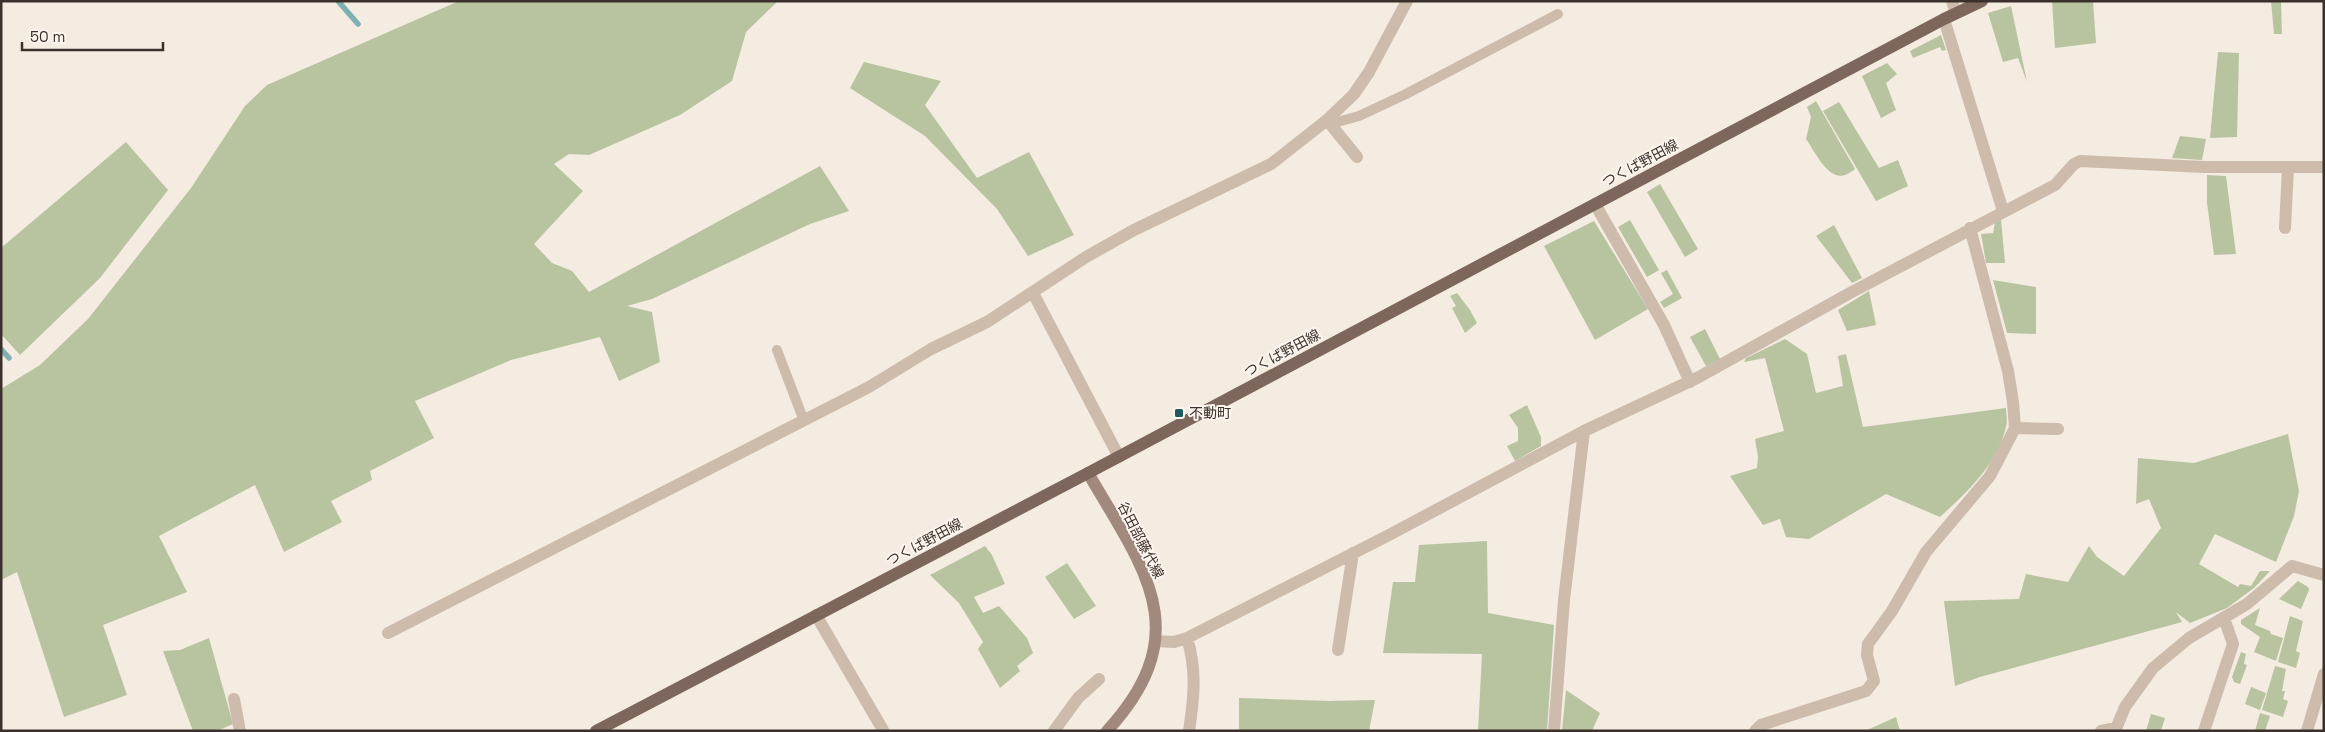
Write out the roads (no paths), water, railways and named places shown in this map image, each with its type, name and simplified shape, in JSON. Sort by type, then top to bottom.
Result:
[{"type":"main road","name":"つくば野田線","points":[[596,731],[1088,473],[1944,18],[1954,7],[1982,1]]},
{"type":"main road","name":"谷田部藤代線","points":[[1088,473],[1148,581],[1154,602],[1155,641],[1147,675],[1127,709],[1107,731]]},
{"type":"street","points":[[388,633],[870,387],[931,349],[987,322],[1086,257],[1134,230],[1271,164],[1329,122],[1354,94],[1369,72],[1407,1]]},
{"type":"street","points":[[1944,18],[2003,211]]},
{"type":"street","points":[[1329,122],[1357,158]]},
{"type":"street","points":[[1155,641],[1174,642],[1187,638],[1584,431],[1690,382],[1970,228],[2055,185],[2074,164],[2080,161],[2204,167],[2324,167]]},
{"type":"street","points":[[2285,228],[2288,168]]},
{"type":"street","points":[[1595,204],[1664,325],[1690,382]]},
{"type":"street","points":[[1755,731],[1761,725],[1866,691],[1874,681],[1867,655],[1868,644],[1892,611],[1926,552],[1990,476],[2015,428],[2014,402],[2008,371],[1970,228]]},
{"type":"street","points":[[1033,293],[1119,456]]},
{"type":"street","points":[[2015,428],[2058,429]]},
{"type":"street","points":[[1554,731],[1564,600],[1584,431]]},
{"type":"street","points":[[1338,650],[1353,553]]},
{"type":"street","points":[[2101,731],[2116,729],[2125,708],[2153,668],[2189,638],[2247,604],[2292,566],[2324,575]]},
{"type":"street","points":[[816,615],[883,730]]},
{"type":"street","points":[[2204,731],[2233,644],[2224,618]]},
{"type":"street","points":[[1187,638],[1195,677],[1189,731]]},
{"type":"street","points":[[2308,731],[2324,674]]},
{"type":"street","points":[[1054,731],[1078,698],[1099,679]]},
{"type":"street","points":[[234,699],[240,731]]},
{"type":"lane","points":[[1329,122],[1359,116],[1406,94],[1558,14]]},
{"type":"lane","points":[[777,350],[804,421]]},
{"type":"waterway","points":[[338,1],[358,24]]},
{"type":"waterway","points":[[1,349],[9,358]]},
{"type":"place","name":"不動町","points":[[1179,413]]}]
